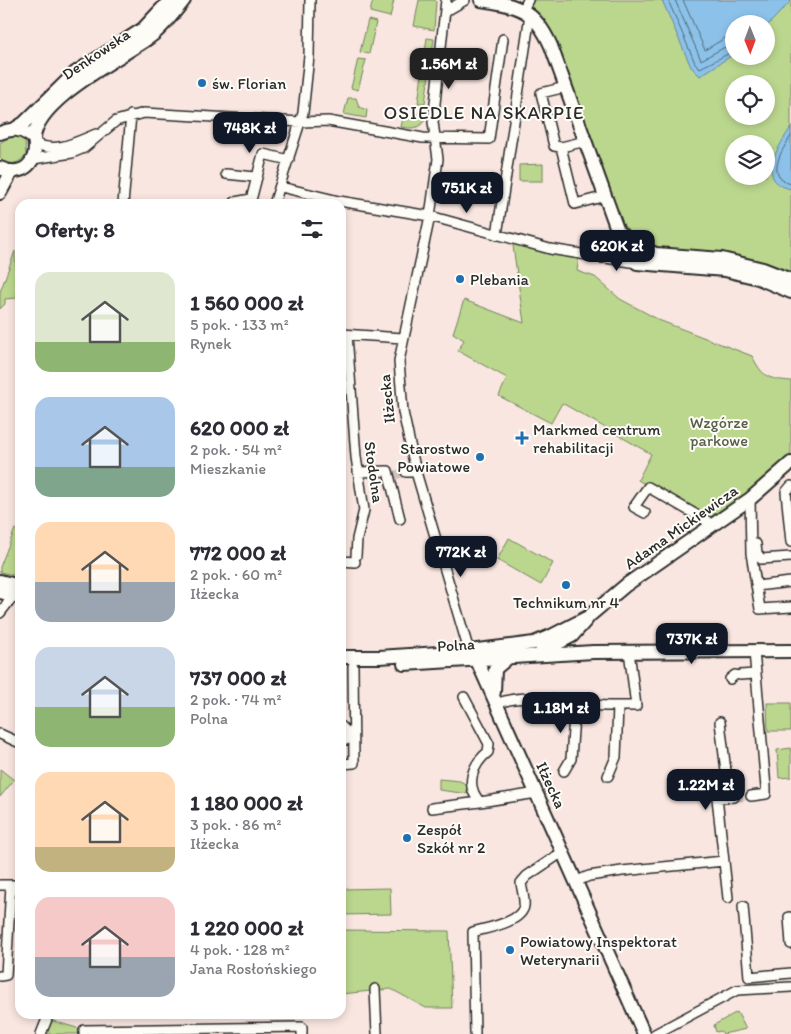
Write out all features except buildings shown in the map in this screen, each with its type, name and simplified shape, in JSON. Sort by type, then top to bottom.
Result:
[{"type":"street","name":"Denkowska","points":[[16,128],[24,123],[75,73],[143,29],[170,0]]},
{"type":"street","name":"Denkowska","points":[[34,159],[35,128],[42,117],[66,94],[98,69],[152,36],[184,0]]},
{"type":"street","points":[[276,199],[301,122],[309,56],[310,0]]},
{"type":"street","name":"Iłżecka","points":[[446,0],[434,122],[438,159],[430,216],[403,338],[400,361],[403,412],[416,472],[472,658],[496,704],[564,851],[644,1034]]},
{"type":"street","points":[[446,12],[465,0]]},
{"type":"street","points":[[481,0],[527,8],[547,38],[622,243],[634,259]]},
{"type":"street","points":[[498,235],[527,8]]},
{"type":"street","points":[[0,193],[6,169],[25,168],[34,159],[72,153],[84,148],[116,121],[144,113],[301,122],[328,121],[402,135],[489,139],[503,39]]},
{"type":"street","points":[[566,87],[541,93],[554,146],[561,147],[586,141]]},
{"type":"street","points":[[124,199],[132,115]]},
{"type":"street","points":[[0,132],[16,128],[34,141],[53,148],[68,146],[103,131]]},
{"type":"street","points":[[561,147],[575,204],[606,196]]},
{"type":"street","points":[[251,199],[255,177],[263,154],[289,160]]},
{"type":"street","points":[[226,174],[255,177]]},
{"type":"street","points":[[281,187],[324,199]]},
{"type":"street","points":[[346,204],[430,216],[550,249],[601,258],[634,259],[725,270],[758,278],[791,292]]},
{"type":"street","points":[[601,258],[608,252],[619,233]]},
{"type":"street","points":[[619,233],[633,245],[656,254]]},
{"type":"street","points":[[634,259],[656,254],[722,258],[763,269],[791,280]]},
{"type":"street","points":[[346,334],[403,338]]},
{"type":"street","name":"Stodolna","points":[[346,390],[364,510],[356,539],[356,559],[346,560]]},
{"type":"street","name":"Adama Mickiewicza","points":[[532,655],[566,636],[626,586],[750,499],[791,463]]},
{"type":"street","points":[[358,472],[385,470],[391,476],[400,519]]},
{"type":"street","points":[[406,472],[416,472]]},
{"type":"street","points":[[791,486],[786,492],[789,540],[791,542]]},
{"type":"street","points":[[645,513],[634,507],[648,487],[707,521],[712,526]]},
{"type":"street","points":[[750,499],[752,553],[760,609],[791,607]]},
{"type":"street","points":[[751,519],[757,553],[761,559],[791,557]]},
{"type":"street","points":[[0,581],[15,587]]},
{"type":"street","points":[[756,586],[791,582]]},
{"type":"street","points":[[0,592],[15,589]]},
{"type":"street","points":[[0,614],[15,592]]},
{"type":"street","points":[[566,636],[580,647],[593,652]]},
{"type":"street","points":[[566,636],[574,653]]},
{"type":"street","name":"Adama Mickiewicza","points":[[472,658],[566,636]]},
{"type":"street","points":[[496,704],[506,700],[636,706],[629,651]]},
{"type":"street","points":[[751,796],[766,794],[754,651]]},
{"type":"street","name":"Polna","points":[[347,666],[379,661],[593,652],[791,652]]},
{"type":"street","name":"Iłżecka","points":[[496,704],[493,674],[495,669],[509,657]]},
{"type":"street","name":"Polna","points":[[346,658],[379,661]]},
{"type":"street","points":[[346,764],[354,763],[347,666]]},
{"type":"street","points":[[735,676],[755,674]]},
{"type":"street","points":[[464,697],[489,744],[488,752],[477,761],[474,768],[474,796],[480,802]]},
{"type":"street","points":[[564,771],[571,759],[575,702]]},
{"type":"street","points":[[608,776],[616,757],[618,706]]},
{"type":"street","points":[[720,722],[732,797],[717,798],[728,898]]},
{"type":"street","points":[[346,731],[346,740]]},
{"type":"street","points":[[0,734],[15,740]]},
{"type":"street","points":[[432,808],[537,793]]},
{"type":"street","points":[[475,1034],[473,932],[505,924],[520,913],[524,906],[521,883],[527,876],[564,851]]},
{"type":"street","points":[[577,881],[589,876],[622,871],[724,861]]},
{"type":"street","points":[[0,886],[15,885]]},
{"type":"street","points":[[0,976],[6,975],[15,894]]},
{"type":"street","points":[[743,906],[750,990]]},
{"type":"street","points":[[789,917],[791,944]]},
{"type":"street","points":[[749,976],[791,973]]},
{"type":"street","points":[[655,1034],[737,990],[791,987]]},
{"type":"street","points":[[375,989],[377,1034]]},
{"type":"street","points":[[41,1034],[47,1019]]},
{"type":"street","points":[[84,1034],[84,1030],[302,1028],[302,1034]]},
{"type":"green space","points":[[373,0],[394,0],[390,17],[370,12]]},
{"type":"green space","points":[[419,0],[435,0],[436,2],[434,30],[414,26]]},
{"type":"green space","points":[[535,0],[791,0],[791,280],[656,254],[626,238],[551,46],[523,10]]},
{"type":"green space","points":[[368,20],[376,22],[369,54],[360,52]]},
{"type":"green space","points":[[427,38],[434,39],[430,67],[423,66]]},
{"type":"green space","points":[[358,59],[366,60],[358,90],[351,88]]},
{"type":"green space","points":[[422,74],[429,75],[425,103],[418,103]]},
{"type":"green space","points":[[348,98],[356,98],[359,107],[367,110],[366,118],[344,114]]},
{"type":"green space","points":[[420,111],[427,112],[421,125],[415,128],[401,127],[403,118],[413,118]]},
{"type":"green space","points":[[19,135],[25,141],[26,156],[18,162],[7,165],[0,158],[0,143]]},
{"type":"green space","points":[[543,164],[543,181],[519,181],[519,165]]},
{"type":"green space","name":"Wzgórze parkowe","points":[[512,239],[579,255],[577,271],[595,277],[620,299],[661,321],[752,356],[763,373],[771,378],[791,381],[791,463],[712,526],[638,480],[651,454],[562,403],[551,423],[499,396],[507,378],[458,351],[464,340],[453,333],[464,300],[524,323]]},
{"type":"green space","points":[[15,251],[15,298],[5,299],[5,304],[0,309],[0,292]]},
{"type":"green space","points":[[15,529],[15,570],[13,575],[0,572],[0,567]]},
{"type":"green space","points":[[509,538],[553,563],[541,585],[497,560]]},
{"type":"green space","points":[[767,703],[791,703],[791,731],[768,731]]},
{"type":"green space","points":[[791,748],[791,777],[779,778],[777,750]]},
{"type":"green space","points":[[0,769],[14,780],[0,797]]},
{"type":"green space","points":[[439,779],[460,781],[469,786],[469,794],[439,790]]},
{"type":"green space","points":[[390,888],[391,914],[346,915],[346,889]]},
{"type":"green space","points":[[346,930],[449,931],[452,1008],[426,1008],[391,989],[346,994]]},
{"type":"green space","points":[[737,1012],[746,1029],[723,1034],[721,1031],[716,1032],[714,1025]]},
{"type":"green space","points":[[46,1019],[84,1030],[84,1034],[41,1034]]},
{"type":"water","points":[[662,0],[791,0],[775,18],[775,15],[725,15],[725,60],[700,76],[691,67]]},
{"type":"water","points":[[791,127],[791,189],[780,185],[775,180],[775,155]]},
{"type":"tunnel","points":[[392,476],[406,472]]},
{"type":"tunnel","points":[[734,797],[751,796]]},
{"type":"place","name":"św. Florian","points":[[202,83]]},
{"type":"place","name":"Plebania","points":[[460,279]]},
{"type":"place","name":"Markmed centrum rehabilitacji","points":[[522,438]]},
{"type":"place","name":"Starostwo Powiatowe","points":[[480,457]]},
{"type":"place","name":"Technikum nr 4","points":[[566,585]]},
{"type":"place","name":"Zespół Szkół nr 2","points":[[407,838]]},
{"type":"place","name":"Powiatowy Inspektorat Weterynarii","points":[[510,950]]},
{"type":"district","name":"OSIEDLE NA SKARPIE","points":[[484,112]]}]
